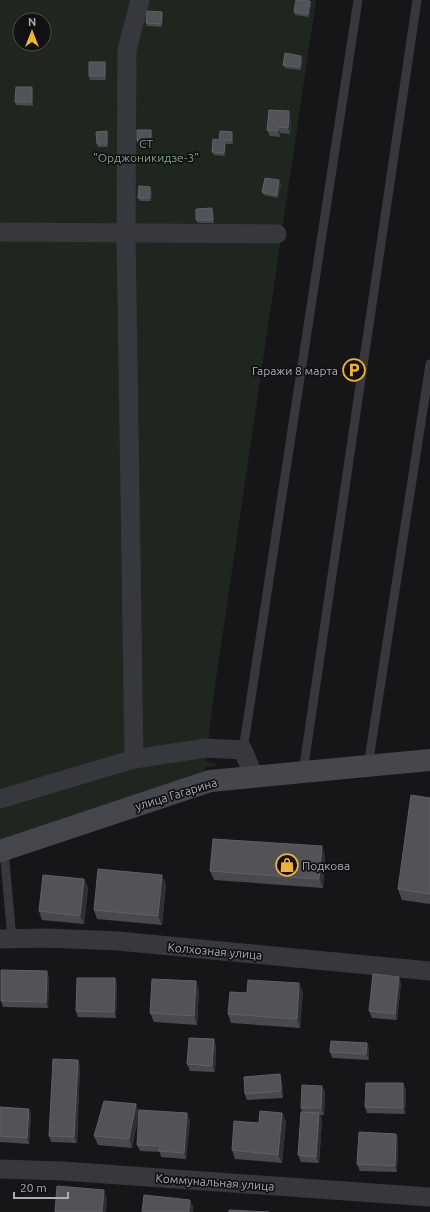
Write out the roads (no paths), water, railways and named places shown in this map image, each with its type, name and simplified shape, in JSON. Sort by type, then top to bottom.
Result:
[{"type":"main road","name":"улица Гагарина","points":[[2,851],[210,781],[430,760]]},
{"type":"street","points":[[134,759],[126,233],[127,50],[140,0]]},
{"type":"street","points":[[0,232],[277,234]]},
{"type":"street","points":[[0,798],[134,759],[206,748],[243,750],[254,776]]},
{"type":"street","name":"Колхозная улица","points":[[6,939],[44,938],[118,941],[430,971]]},
{"type":"street","name":"Коммунальная улица","points":[[0,1169],[63,1171],[430,1197]]},
{"type":"lane","points":[[243,750],[358,0]]},
{"type":"lane","points":[[303,772],[417,0]]},
{"type":"lane","points":[[368,766],[430,364]]},
{"type":"lane","points":[[2,851],[6,939]]},
{"type":"place","name":"Гаражи 8 марта","points":[[354,370]]},
{"type":"place","name":"Подкова","points":[[287,865]]},
{"type":"park label","name":"СТ \"Орджоникидзе-3\"","points":[[146,150]]}]
